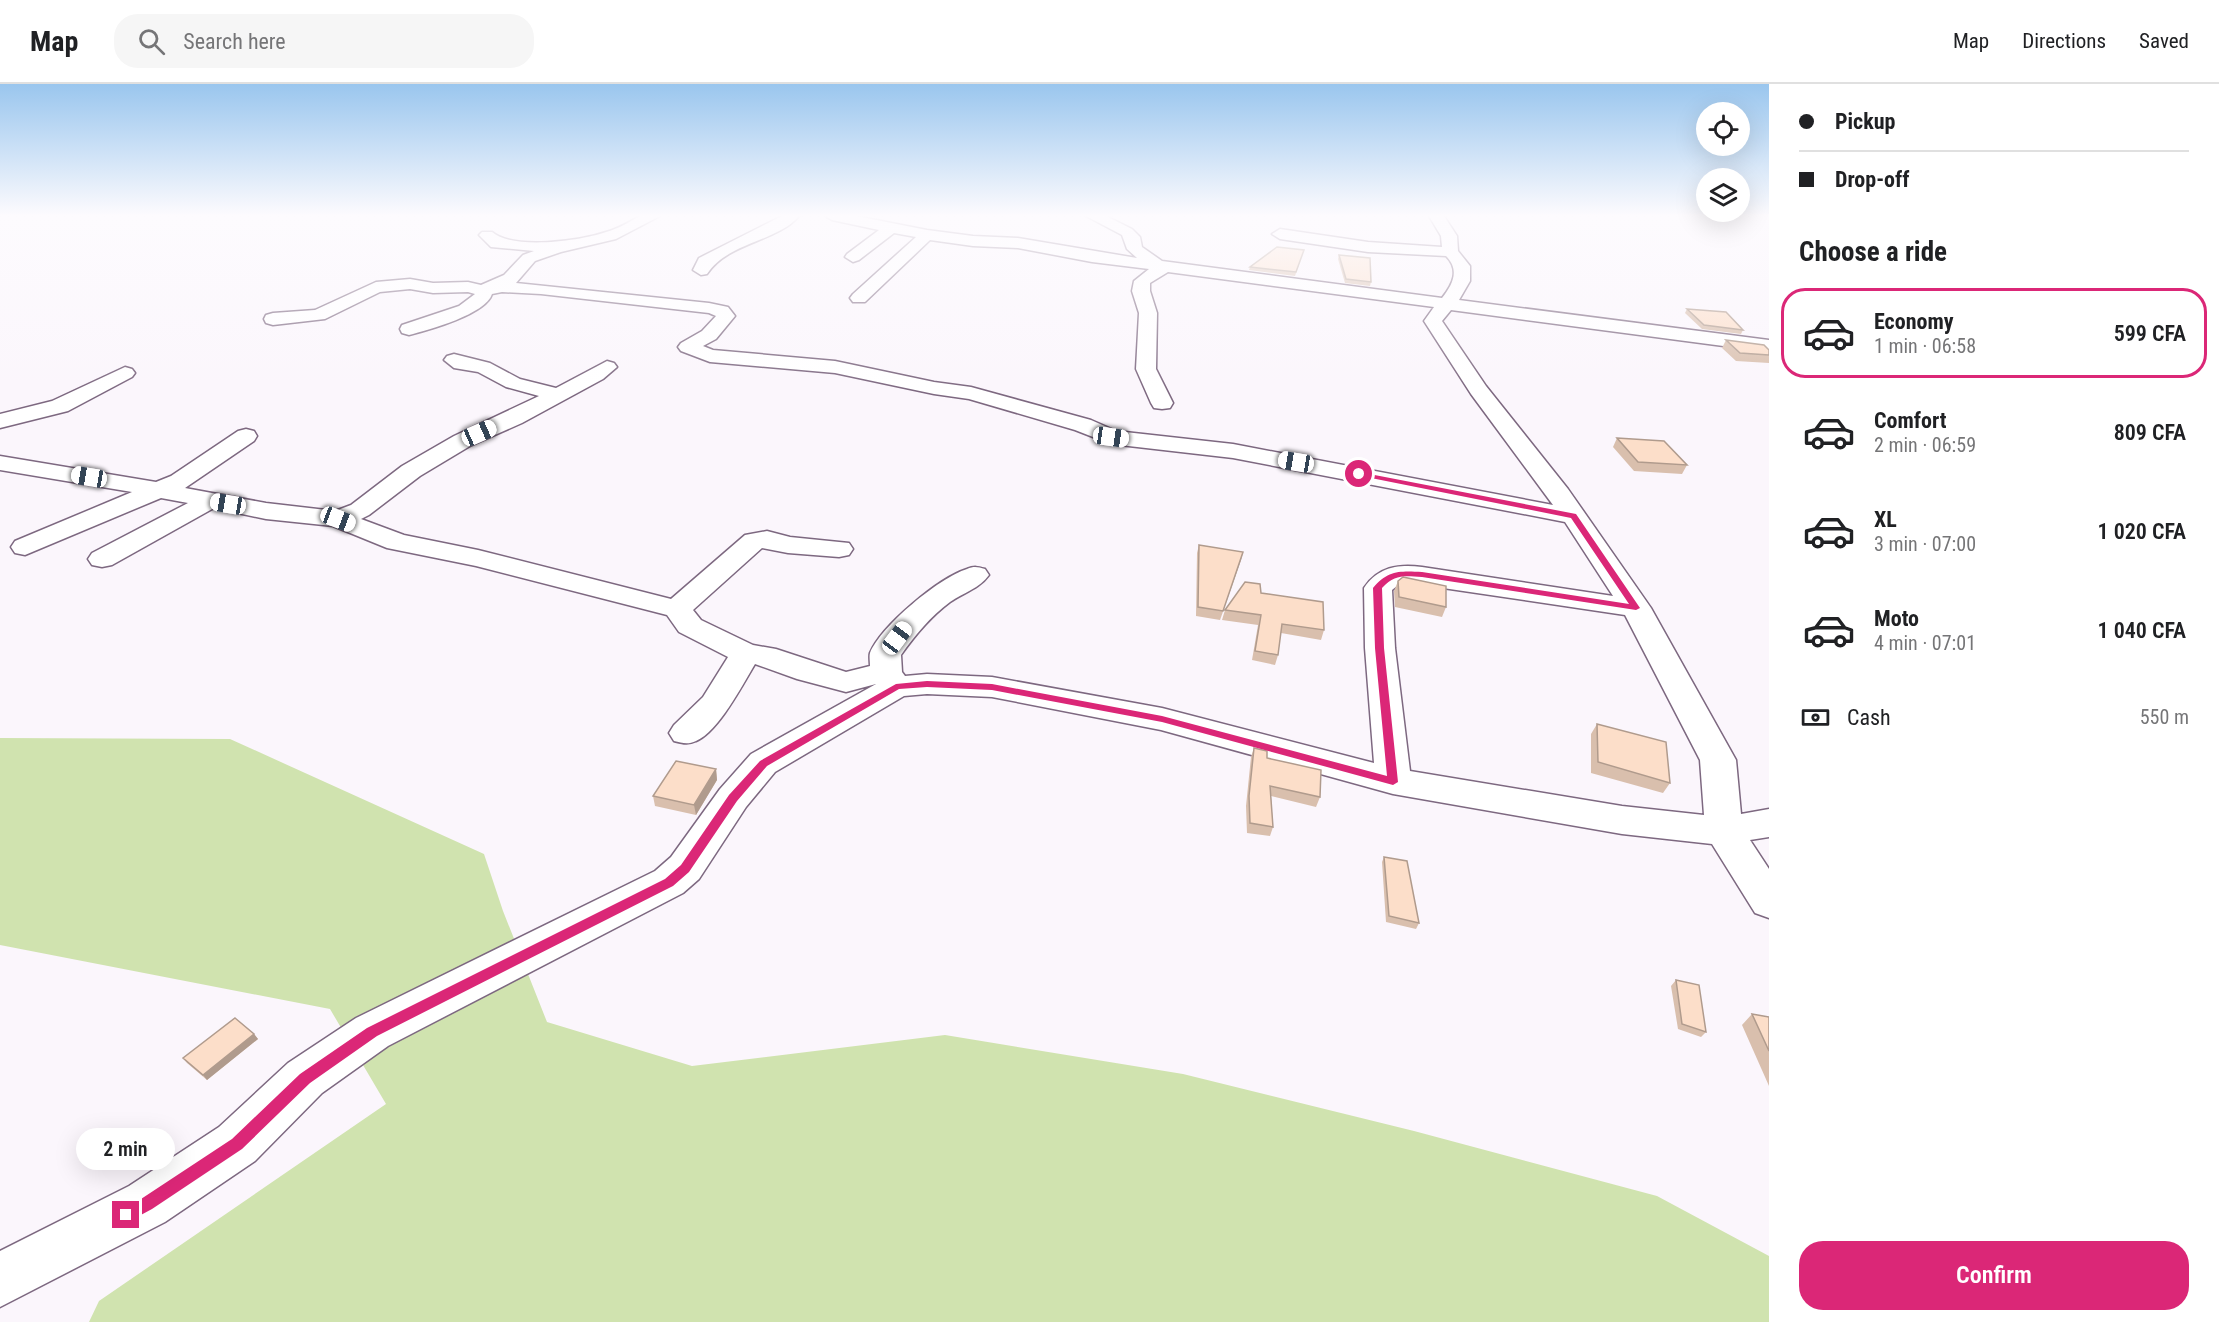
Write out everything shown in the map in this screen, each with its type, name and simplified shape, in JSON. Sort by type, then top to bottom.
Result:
[{"type":"street","points":[[483,291],[510,279],[514,274]]},
{"type":"street","points":[[859,298],[885,274]]},
{"type":"street","points":[[1154,274],[1142,281],[1141,291],[1148,313],[1146,369],[1162,404]]},
{"type":"street","points":[[1223,274],[1364,294],[1441,316],[1769,345]]},
{"type":"street","points":[[1441,316],[1460,284],[1463,274]]},
{"type":"street","points":[[273,319],[319,315],[371,290],[385,286],[410,284],[434,288],[468,286],[483,291],[502,287],[541,289],[638,298],[722,311],[726,316],[709,335],[688,347],[710,356],[835,367],[934,388],[971,393],[1083,425],[1111,437],[1233,451],[1573,516]]},
{"type":"street","points":[[409,329],[465,310],[484,296],[483,291]]},
{"type":"street","points":[[1441,316],[1478,390],[1573,516],[1636,608],[1719,760],[1724,831],[1769,902]]},
{"type":"street","points":[[454,360],[461,364],[483,368],[513,383],[555,394]]},
{"type":"street","points":[[338,519],[360,510],[411,471],[462,441],[514,418],[607,367]]},
{"type":"street","points":[[0,420],[60,406],[125,373]]},
{"type":"street","points":[[25,547],[180,481],[246,436]]},
{"type":"street","points":[[0,463],[55,471],[266,511],[338,519],[397,542],[478,558],[677,609],[690,626],[746,653],[765,656],[808,672],[846,682],[891,679],[927,684],[992,687],[1162,719],[1393,782],[1622,820],[1724,831],[1769,822]]},
{"type":"street","points":[[102,559],[202,506],[208,500]]},
{"type":"street","points":[[677,609],[716,572],[754,541],[767,539],[788,545],[839,549]]},
{"type":"street","points":[[1393,782],[1380,648],[1378,588],[1388,577],[1399,573],[1422,575],[1636,608]]},
{"type":"street","points":[[891,679],[885,654],[909,623],[940,596],[975,575]]},
{"type":"street","points":[[686,733],[715,704],[746,653]]},
{"type":"street","points":[[0,1280],[147,1204],[237,1144],[305,1078],[372,1032],[669,882],[685,868],[733,798],[764,763],[891,679]]},
{"type":"green space","points":[[0,738],[230,739],[484,854],[503,911],[547,1022],[692,1066],[945,1035],[1183,1074],[1414,1131],[1657,1196],[1769,1256],[1769,1322],[89,1322],[99,1301],[386,1104],[330,1009],[0,945]]},
{"type":"building","points":[[1344,274],[1371,274],[1371,282],[1346,279]]},
{"type":"building","points":[[1687,309],[1726,312],[1743,330],[1704,325]]},
{"type":"building","points":[[1726,340],[1764,345],[1769,350],[1769,355],[1740,353]]},
{"type":"building","points":[[1617,438],[1664,441],[1687,465],[1638,462]]},
{"type":"building","points":[[1199,545],[1243,552],[1223,611],[1198,607]]},
{"type":"building","points":[[1403,577],[1446,586],[1446,607],[1399,597],[1398,581]]},
{"type":"building","points":[[1245,582],[1260,584],[1261,593],[1323,602],[1324,630],[1282,624],[1278,655],[1255,651],[1261,615],[1225,610]]},
{"type":"building","points":[[1597,724],[1666,742],[1670,783],[1598,762]]},
{"type":"building","points":[[1254,748],[1267,751],[1267,758],[1321,770],[1320,797],[1270,786],[1273,827],[1250,823],[1249,796]]},
{"type":"building","points":[[676,761],[716,769],[694,805],[653,796]]},
{"type":"building","points":[[1384,857],[1407,861],[1419,923],[1389,916]]},
{"type":"building","points":[[1676,980],[1699,985],[1706,1032],[1682,1024]]},
{"type":"building","points":[[1752,1014],[1769,1017],[1769,1051]]},
{"type":"building","points":[[235,1018],[254,1034],[203,1075],[183,1058]]},
{"type":"route","points":[[126,1215],[147,1204],[237,1144],[305,1078],[372,1032],[669,882],[685,868],[733,798],[764,763],[896,687],[927,684],[992,687],[1162,719],[1393,782],[1380,648],[1378,588],[1388,577],[1399,573],[1422,575],[1636,608],[1573,516],[1359,474]]}]
